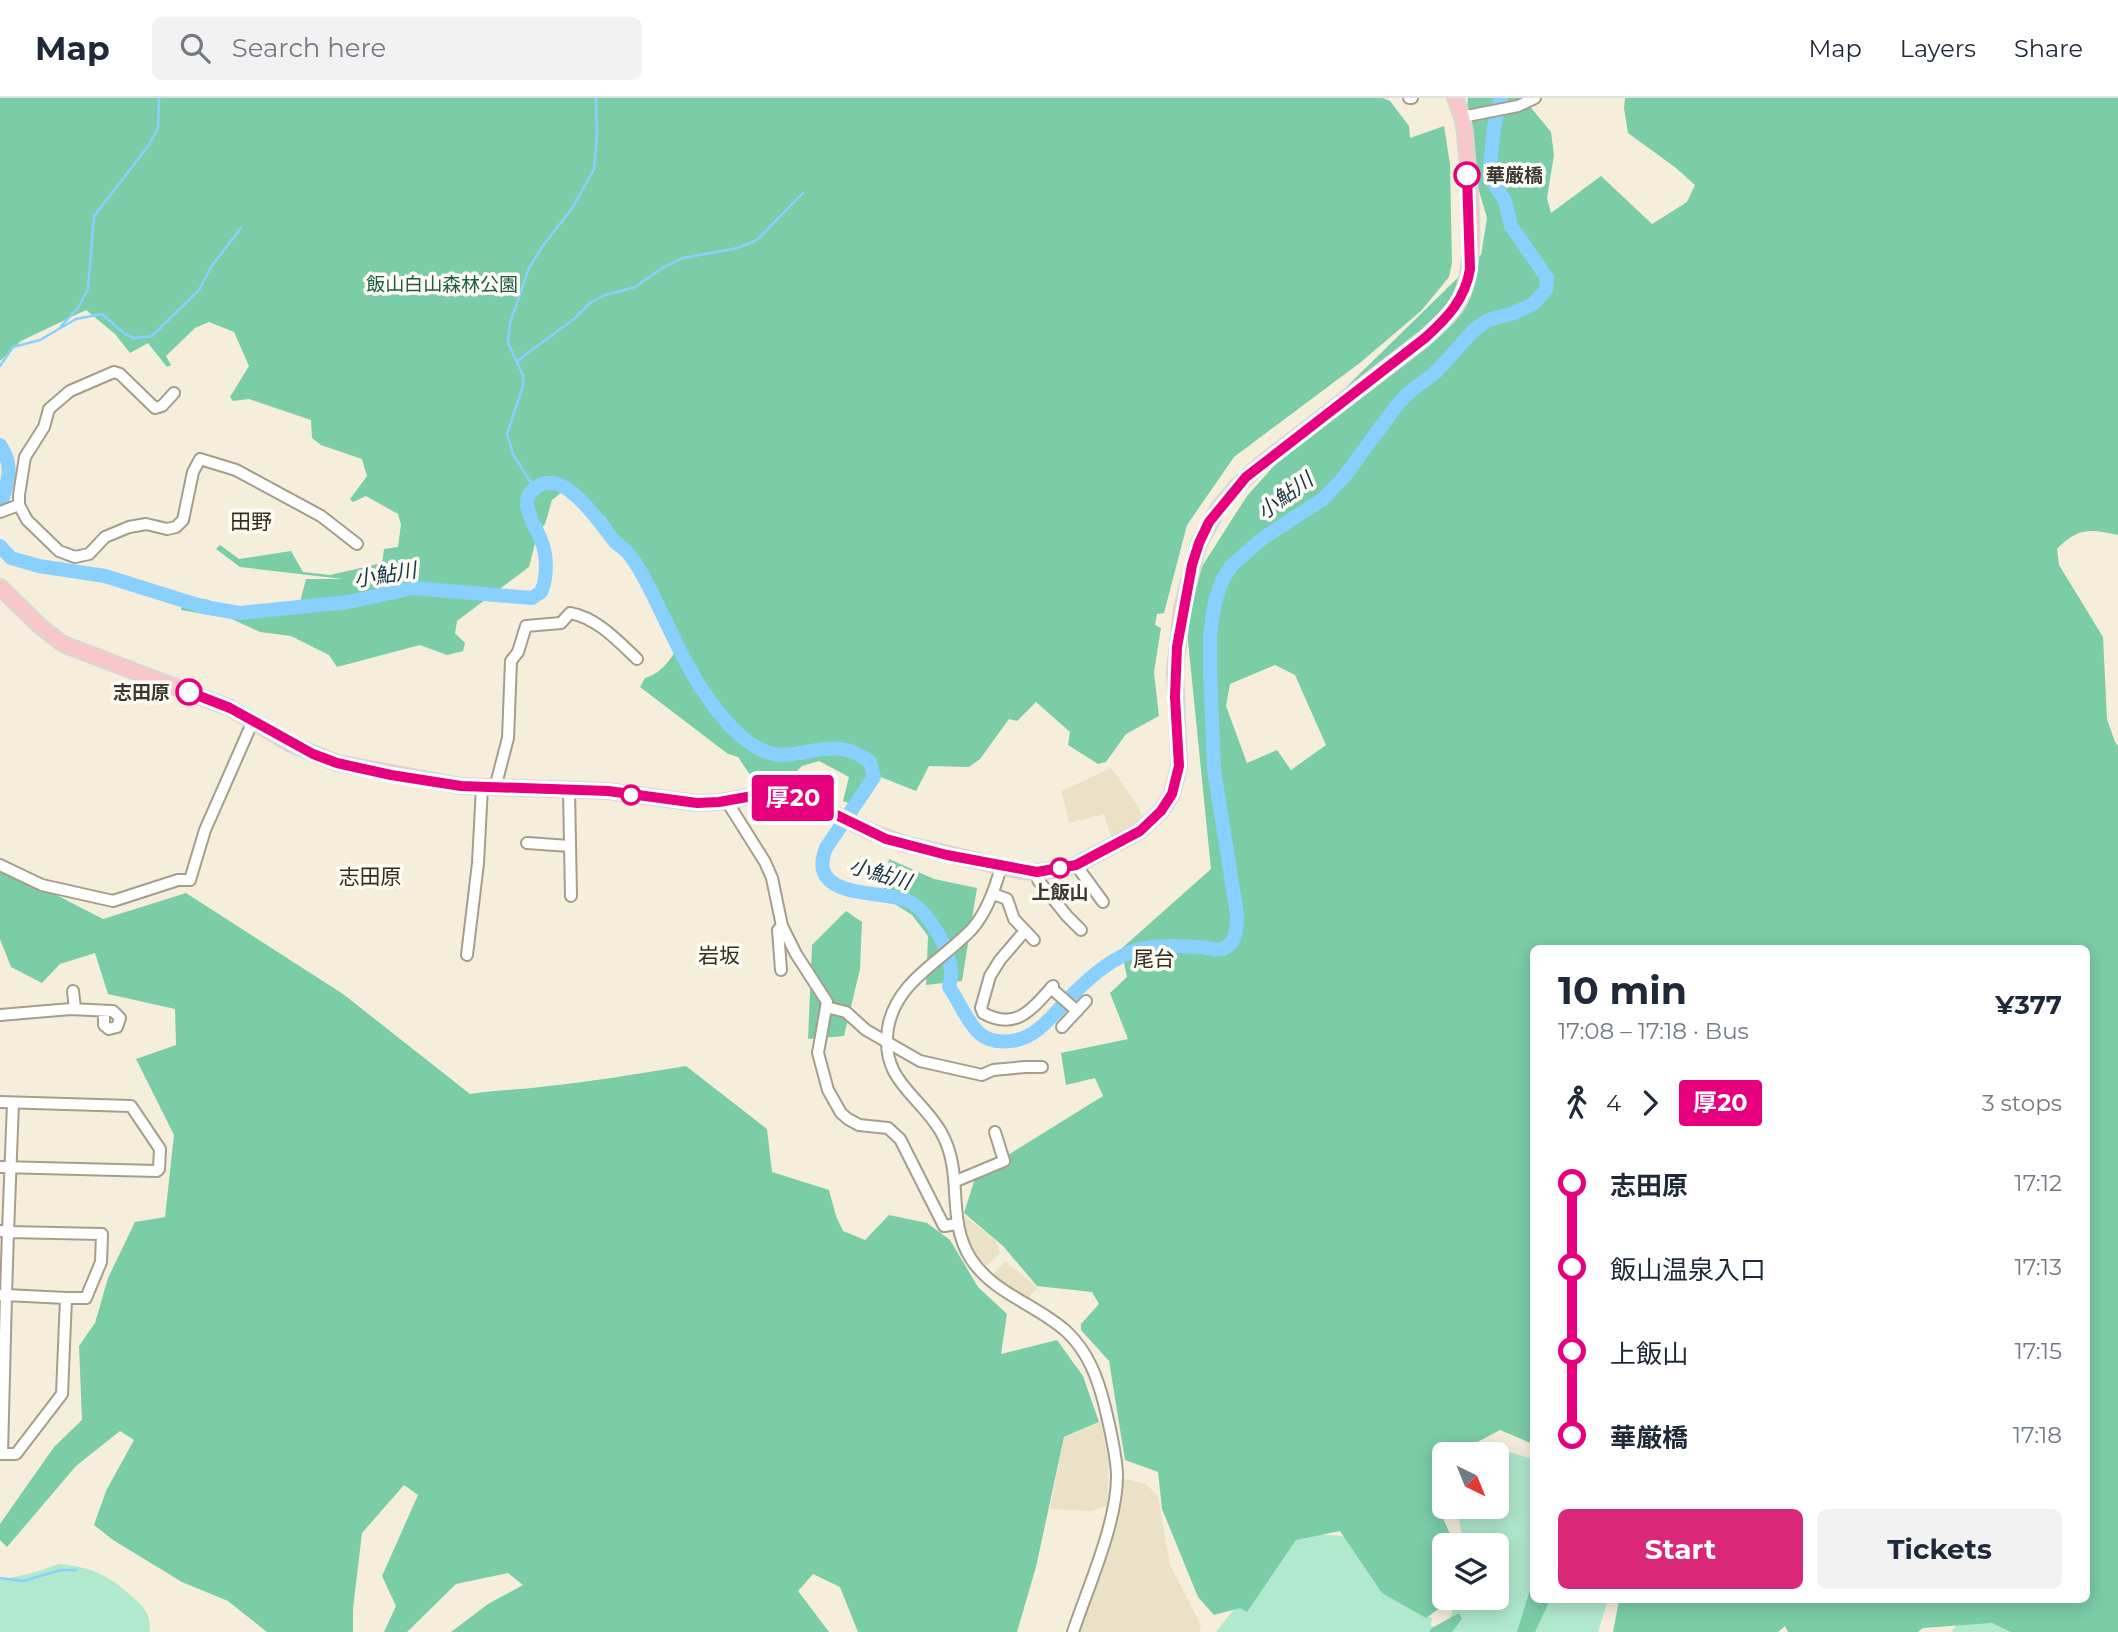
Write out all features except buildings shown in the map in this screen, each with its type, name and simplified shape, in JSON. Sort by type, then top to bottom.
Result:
[{"type":"main road","points":[[0,587],[41,627],[63,644],[230,708],[291,744],[337,763],[437,783],[488,788],[608,791],[697,803],[765,794],[786,796],[830,811],[895,842],[1001,867],[1041,872],[1076,865],[1140,831],[1161,811],[1172,794],[1179,766],[1175,671],[1181,615],[1195,553],[1213,516],[1246,477],[1425,338],[1449,315],[1459,301],[1468,280],[1471,257],[1462,117],[1455,98]]},
{"type":"street","points":[[1462,117],[1518,106],[1535,98]]},
{"type":"street","points":[[174,393],[162,406],[155,408],[120,374],[114,372],[70,391],[49,409],[44,427],[25,457],[16,506],[26,520],[58,551],[83,557],[105,537],[129,527],[146,524],[176,527],[183,520],[193,472],[200,459],[236,470],[321,516],[357,544]]},
{"type":"street","points":[[0,512],[16,506]]},
{"type":"street","points":[[467,955],[488,788],[508,738],[511,661],[526,626],[562,623],[570,613],[579,615],[594,621],[637,659]]},
{"type":"street","points":[[0,865],[42,885],[113,901],[178,880],[190,880],[205,830],[253,722]]},
{"type":"street","points":[[569,790],[571,896]]},
{"type":"street","points":[[726,800],[757,846],[770,872],[782,926],[796,954],[827,1002],[818,1053],[828,1090],[839,1110],[848,1119],[859,1125],[880,1126],[893,1131],[912,1161],[944,1226],[957,1224]]},
{"type":"street","points":[[527,843],[569,846]]},
{"type":"street","points":[[1076,865],[1103,902]]},
{"type":"street","points":[[1001,867],[993,894],[978,921],[908,986],[898,1000],[892,1014],[888,1043],[896,1077],[907,1093],[935,1122],[953,1158],[957,1224],[968,1254],[979,1270],[998,1286],[1057,1325],[1074,1340],[1094,1369],[1101,1390],[1116,1461],[1115,1499],[1111,1522],[1073,1632]]},
{"type":"street","points":[[1041,872],[1038,880],[1081,930]]},
{"type":"street","points":[[993,894],[1006,894],[1014,919],[1034,940]]},
{"type":"street","points":[[781,970],[778,930],[782,926]]},
{"type":"street","points":[[1024,932],[990,976],[982,1013],[1007,1021],[1018,1018],[1029,1012],[1053,988],[1076,1010]]},
{"type":"street","points":[[73,991],[75,1009]]},
{"type":"street","points":[[1062,1027],[1086,1001]]},
{"type":"street","points":[[0,1002],[1,1015],[75,1009],[104,1011]]},
{"type":"street","points":[[826,1007],[846,1012],[866,1030],[920,1062],[982,1075],[993,1070],[1042,1068]]},
{"type":"street","points":[[27,1013],[29,1025]]},
{"type":"street","points":[[0,1102],[131,1106],[160,1149],[159,1169],[5,1167]]},
{"type":"street","points":[[13,1103],[5,1167],[1,1454],[16,1454],[62,1394],[66,1298]]},
{"type":"street","points":[[956,1181],[1004,1160],[995,1132]]},
{"type":"street","points":[[3,1295],[86,1298],[101,1262],[102,1234],[4,1231]]},
{"type":"shaded area","points":[[1111,768],[1136,803],[1143,818],[1112,838],[1104,814],[1069,823],[1062,791]]},
{"type":"shaded area","points":[[961,1213],[995,1240],[998,1246],[1000,1253],[984,1268],[966,1239]]},
{"type":"shaded area","points":[[1005,1261],[1037,1287],[1028,1300],[992,1276]]},
{"type":"shaded area","points":[[1101,1422],[1109,1461],[1107,1506],[1091,1511],[1050,1509],[1064,1438]]},
{"type":"shaded area","points":[[1121,1478],[1146,1484],[1158,1496],[1170,1565],[1201,1625],[1199,1632],[1078,1632],[1118,1514]]},
{"type":"green space","name":"飯山白山森林公園","points":[[0,98],[1383,98],[1390,101],[1409,126],[1410,138],[1444,126],[1450,164],[1452,263],[1449,277],[1421,311],[1361,362],[1234,457],[1187,525],[1164,613],[1157,614],[1155,625],[1161,628],[1154,672],[1159,716],[1126,734],[1106,762],[1098,764],[1068,745],[1070,732],[1036,702],[1017,721],[1009,719],[980,759],[969,767],[929,766],[916,791],[873,774],[854,805],[843,801],[849,777],[819,761],[802,766],[787,781],[757,785],[738,757],[728,754],[640,687],[645,678],[662,668],[675,652],[659,621],[658,602],[645,577],[605,517],[584,501],[562,492],[552,500],[545,524],[538,532],[529,567],[457,621],[455,633],[465,643],[463,651],[447,655],[420,645],[337,667],[329,655],[291,636],[260,632],[232,619],[181,610],[183,595],[209,600],[218,609],[304,611],[300,602],[306,579],[343,579],[240,567],[216,549],[220,545],[239,559],[291,551],[303,572],[330,575],[382,563],[384,549],[398,547],[401,525],[398,514],[366,496],[353,502],[350,499],[367,476],[362,459],[321,445],[312,438],[311,420],[249,399],[233,401],[230,397],[249,366],[234,332],[209,322],[195,328],[166,356],[171,365],[167,367],[148,343],[130,353],[115,334],[86,310],[21,341],[0,361]]},
{"type":"green space","points":[[1468,98],[1523,98],[1551,132],[1554,155],[1547,198],[1551,213],[1601,176],[1652,224],[1687,202],[1695,185],[1628,133],[1625,98],[2118,98],[2118,535],[2092,531],[2078,533],[2057,549],[2059,565],[2103,637],[2107,719],[2118,746],[2118,1632],[2011,1632],[1992,1623],[1923,1628],[1918,1632],[1788,1632],[1785,1626],[1778,1632],[1613,1632],[1618,1603],[2090,1603],[2090,945],[1530,945],[1530,1443],[1500,1430],[1478,1442],[1432,1442],[1432,1519],[1443,1519],[1450,1533],[1432,1533],[1432,1610],[1437,1610],[1426,1618],[1382,1593],[1340,1531],[1296,1540],[1247,1612],[1240,1608],[1214,1615],[1198,1597],[1162,1509],[1158,1472],[1125,1460],[1109,1361],[1081,1330],[1081,1324],[1099,1304],[1092,1292],[1037,1286],[1003,1246],[964,1213],[976,1175],[1103,1096],[1095,1078],[1066,1085],[1061,1053],[1128,1039],[1110,993],[1127,977],[1121,949],[1211,869],[1187,631],[1199,571],[1247,496],[1332,401],[1481,255],[1487,218],[1465,143]],"holes":[[[1275,665],[1295,675],[1326,745],[1291,770],[1277,750],[1247,763],[1226,706],[1230,684]]]},
{"type":"green space","points":[[889,859],[934,879],[977,888],[962,981],[926,985],[928,936],[912,915],[882,896]]},
{"type":"green space","points":[[0,866],[103,919],[186,893],[343,994],[470,1094],[577,1083],[686,1066],[767,1129],[772,1172],[829,1190],[843,1231],[865,1240],[889,1215],[927,1223],[950,1240],[978,1287],[1007,1314],[1001,1354],[1057,1340],[1083,1376],[1099,1422],[1064,1437],[1036,1567],[1017,1632],[858,1632],[840,1587],[813,1574],[798,1591],[829,1632],[451,1632],[488,1604],[523,1585],[508,1573],[456,1584],[407,1632],[384,1632],[396,1606],[382,1576],[418,1495],[404,1485],[362,1533],[353,1632],[267,1632],[228,1601],[182,1582],[113,1540],[94,1525],[106,1491],[134,1440],[120,1431],[76,1466],[7,1547],[0,1540],[0,1524],[54,1447],[82,1420],[79,1346],[95,1323],[108,1278],[135,1222],[165,1217],[174,1135],[136,1059],[176,1045],[175,1009],[108,994],[95,953],[60,964],[42,983],[11,967],[0,939]]},
{"type":"green space","points":[[846,911],[862,922],[860,969],[844,1036],[808,1039],[812,945]]},
{"type":"green space","points":[[1509,1452],[1530,1458],[1530,1603],[1607,1603],[1598,1632],[1440,1632],[1448,1626],[1453,1610],[1509,1610],[1509,1533],[1461,1533],[1459,1519],[1509,1519]]},
{"type":"green space","points":[[1290,1533],[1348,1536],[1392,1595],[1432,1618],[1431,1625],[1440,1632],[1216,1632]]},
{"type":"green space","points":[[59,1564],[80,1567],[114,1582],[145,1610],[150,1632],[0,1632],[0,1580]]},
{"type":"green space","points":[[1530,1590],[1530,1603],[1549,1603],[1535,1632],[1517,1632]]},
{"type":"green space","points":[[1459,1613],[1462,1619],[1452,1632],[1429,1632],[1432,1628]]},
{"type":"green space","points":[[1970,1616],[2048,1632],[1951,1632],[1959,1622]]},
{"type":"waterway","points":[[61,326],[78,308],[88,289],[94,216],[149,145],[158,128],[159,98]]},
{"type":"waterway","points":[[535,489],[513,454],[507,434],[523,386],[523,375],[508,343],[510,323],[529,268],[573,207],[594,169],[596,98]]},
{"type":"waterway","name":"小鮎川","points":[[0,546],[11,558],[39,566],[105,576],[204,607],[240,613],[348,602],[413,588],[532,598],[541,592],[546,566],[543,546],[528,511],[528,497],[532,490],[540,485],[550,483],[561,486],[582,502],[633,560],[697,681],[720,715],[749,743],[772,754],[784,755],[828,749],[848,750],[870,762],[874,777],[826,848],[823,864],[826,876],[835,884],[848,889],[894,897],[914,904],[929,920],[942,941],[950,962],[949,987],[974,1027],[990,1039],[1005,1042],[1020,1039],[1042,1026],[1089,979],[1122,956],[1139,949],[1156,947],[1203,947],[1219,950],[1232,942],[1236,933],[1237,914],[1214,770],[1210,635],[1215,601],[1231,566],[1263,538],[1323,499],[1344,477],[1397,405],[1436,372],[1474,330],[1488,320],[1514,313],[1533,304],[1546,290],[1547,278],[1511,226],[1505,201],[1493,182],[1490,164],[1494,127],[1501,98]]},
{"type":"waterway","points":[[517,361],[574,319],[590,303],[605,295],[635,287],[662,268],[683,258],[738,248],[757,240],[803,193]]},
{"type":"waterway","points":[[0,366],[13,347],[40,340],[76,319],[102,314],[125,334],[134,338],[152,336],[199,290],[211,267],[241,228]]},
{"type":"waterway","name":"小鮎川","points":[[0,445],[9,469],[0,509]]},
{"type":"waterway","points":[[0,1578],[23,1581],[61,1570],[77,1570]]},
{"type":"bus line","name":"厚20","points":[[189,692],[230,708],[313,754],[337,763],[391,775],[461,786],[608,791],[697,803],[765,794],[786,796],[822,808],[886,839],[947,855],[1021,871],[1037,872],[1076,865],[1140,831],[1161,811],[1172,794],[1179,766],[1175,671],[1182,608],[1192,565],[1209,522],[1246,477],[1425,338],[1449,315],[1459,301],[1468,280],[1471,257],[1467,175]]},
{"type":"place","name":"華厳橋","points":[[1467,175]]},
{"type":"place","name":"志田原","points":[[189,692]]},
{"type":"place","name":"上飯山","points":[[1060,868]]},
{"type":"district","name":"田野","points":[[251,522]]},
{"type":"district","name":"志田原","points":[[370,877]]},
{"type":"district","name":"岩坂","points":[[719,956]]},
{"type":"district","name":"尾台","points":[[1154,959]]}]
